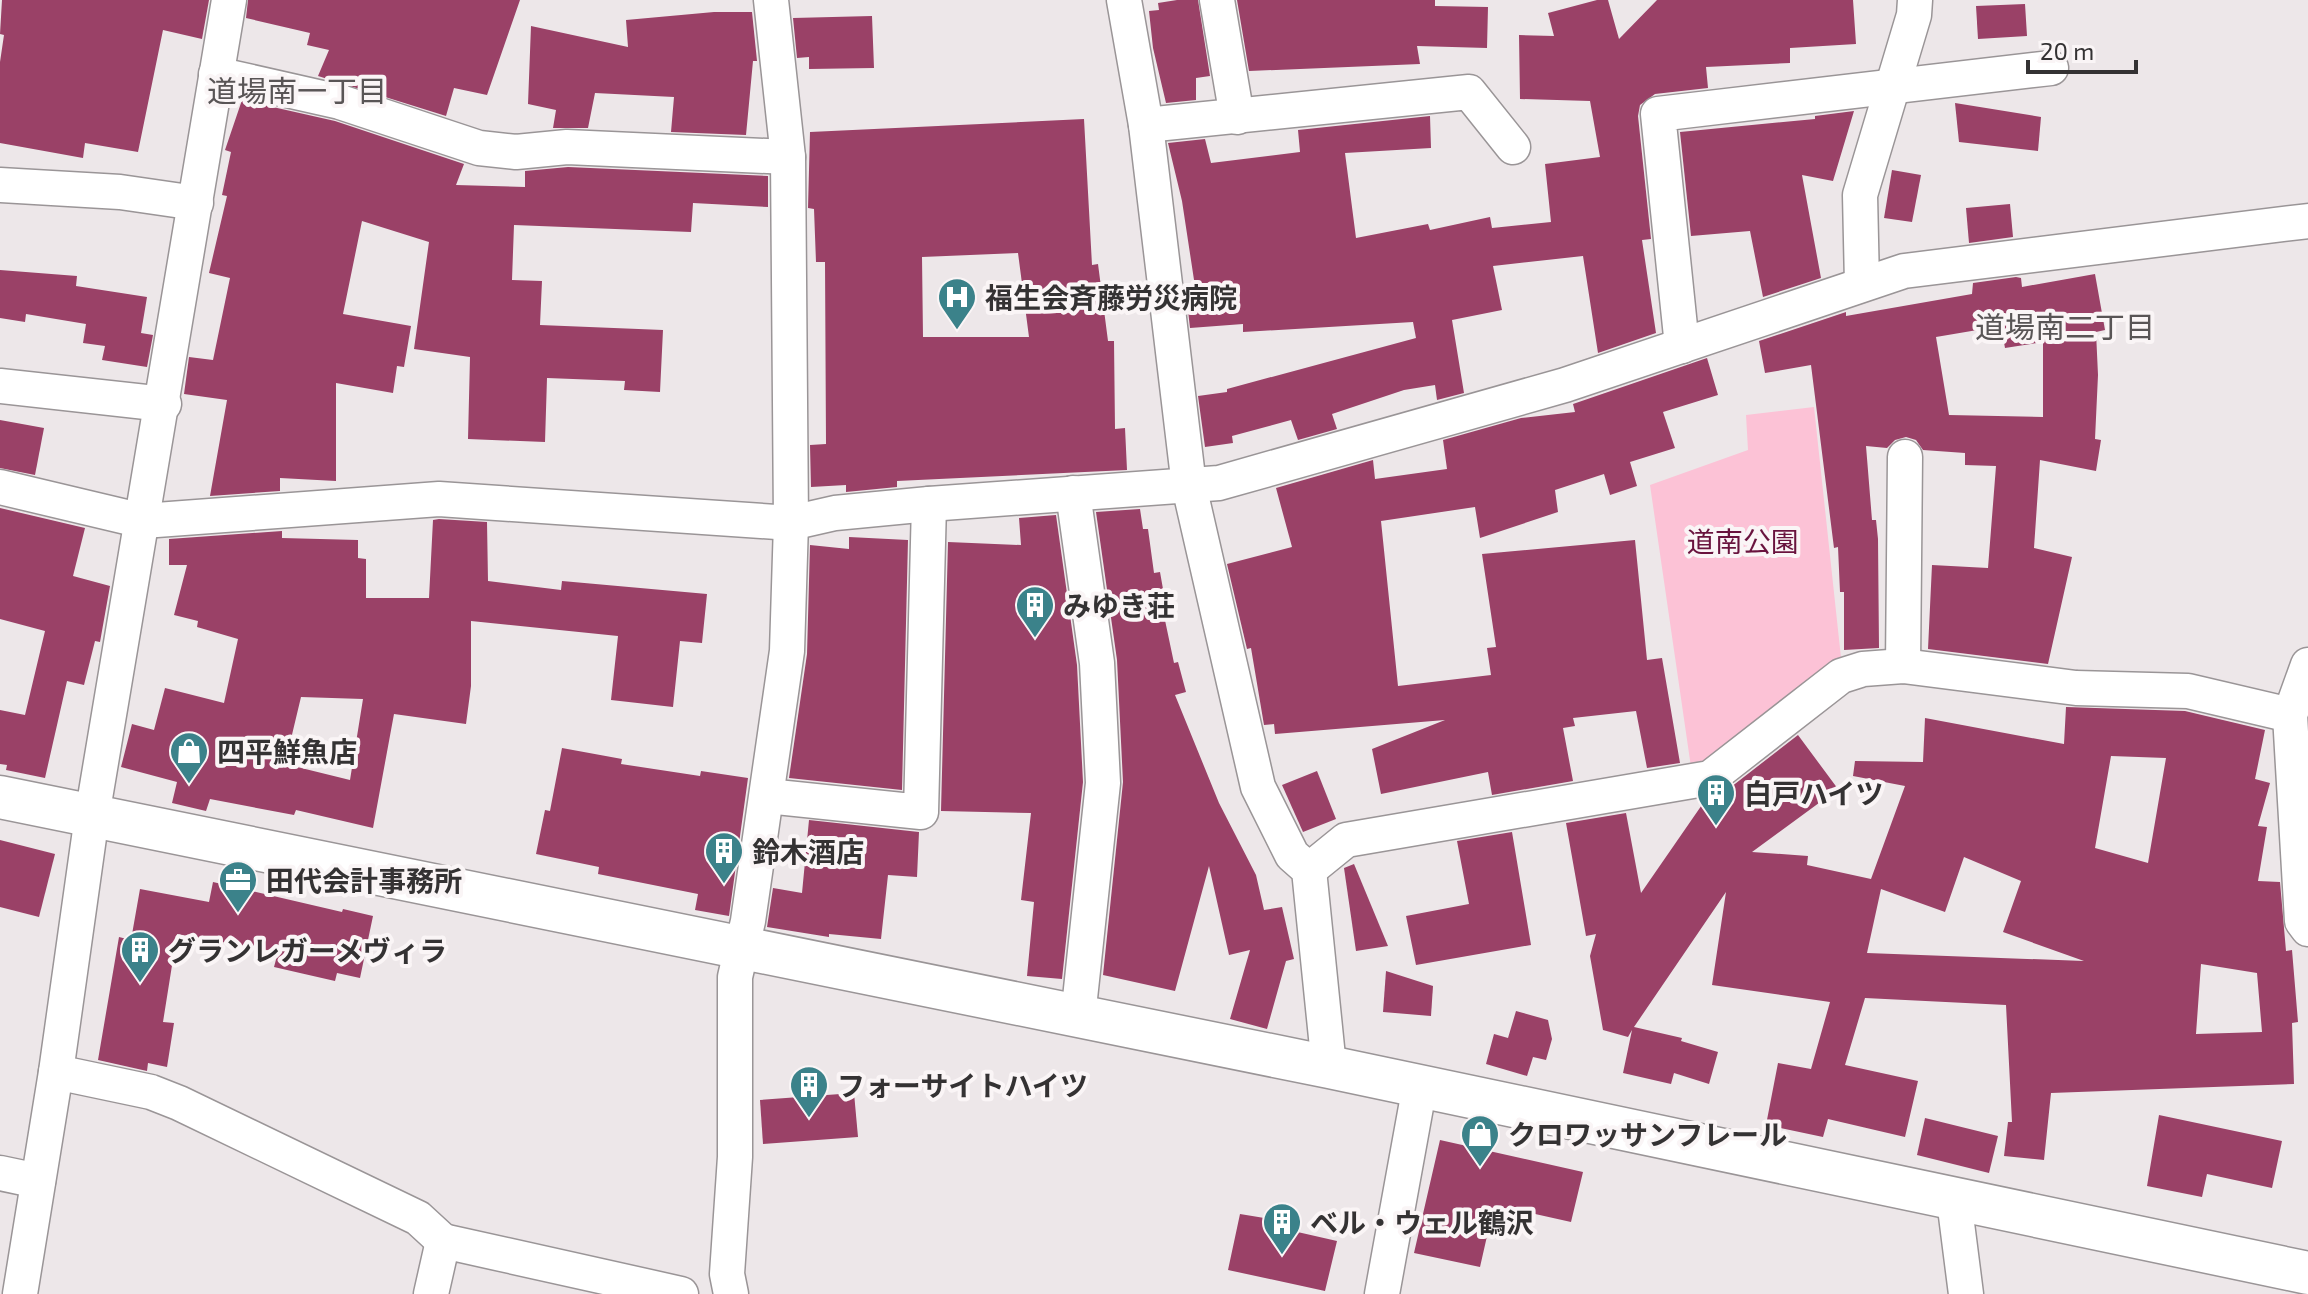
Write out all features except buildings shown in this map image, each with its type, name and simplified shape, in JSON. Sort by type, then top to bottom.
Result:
[{"type":"street","points":[[20,1294],[56,1072],[92,816],[164,404],[229,0]]},
{"type":"street","points":[[731,1294],[727,1274],[735,1157],[735,977],[767,796],[787,651],[791,523],[788,157],[771,0]]},
{"type":"street","points":[[1124,0],[1146,125],[1189,486],[1258,787],[1292,855],[1309,870],[1329,1067]]},
{"type":"street","points":[[1217,0],[1237,117]]},
{"type":"street","points":[[1862,284],[1860,195],[1915,0]]},
{"type":"street","points":[[1682,346],[1658,114],[2051,68]]},
{"type":"street","points":[[216,74],[340,102],[479,148],[516,152],[567,147],[788,157]]},
{"type":"street","points":[[1146,125],[1469,92],[1513,147]]},
{"type":"street","points":[[0,185],[120,192],[196,203]]},
{"type":"street","points":[[0,487],[143,521],[439,499],[791,523],[835,513],[929,504],[1219,483],[1535,394],[1904,271],[2308,221]]},
{"type":"street","points":[[0,386],[164,404]]},
{"type":"street","points":[[1903,666],[1905,457]]},
{"type":"street","points":[[1073,493],[1097,663],[1103,783],[1078,1017]]},
{"type":"street","points":[[767,796],[921,812],[929,504]]},
{"type":"street","points":[[2308,665],[2290,715],[2302,921],[2308,929]]},
{"type":"street","points":[[1309,870],[1346,840],[1710,778],[1841,676],[1863,669],[1903,666],[2076,688],[2188,691],[2290,715]]},
{"type":"street","points":[[0,797],[741,950],[1420,1085],[2308,1273]]},
{"type":"street","points":[[56,1072],[151,1092],[179,1103],[418,1218],[443,1241],[681,1294]]},
{"type":"street","points":[[1382,1294],[1420,1085]]},
{"type":"street","points":[[0,1173],[38,1181]]},
{"type":"street","points":[[1954,1200],[1966,1294]]},
{"type":"street","points":[[431,1294],[443,1241]]},
{"type":"green space","name":"道南公園","points":[[1814,407],[1842,667],[1692,774],[1650,485],[1748,450],[1746,415]]},
{"type":"place","name":"福生会斉藤労災病院","points":[[957,331]]},
{"type":"place","name":"みゆき荘","points":[[1035,639]]},
{"type":"place","name":"四平鮮魚店","points":[[189,785]]},
{"type":"place","name":"白戸ハイツ","points":[[1716,827]]},
{"type":"place","name":"鈴木酒店","points":[[724,885]]},
{"type":"place","name":"田代会計事務所","points":[[238,914]]},
{"type":"place","name":"グランレガーメヴィラ","points":[[140,984]]},
{"type":"place","name":"フォーサイトハイツ","points":[[809,1119]]},
{"type":"place","name":"クロワッサンフレール","points":[[1480,1168]]},
{"type":"place","name":"ベル・ウェル鶴沢","points":[[1282,1256]]},
{"type":"district","name":"道場南一丁目","points":[[297,90]]},
{"type":"district","name":"道場南二丁目","points":[[2065,326]]}]
